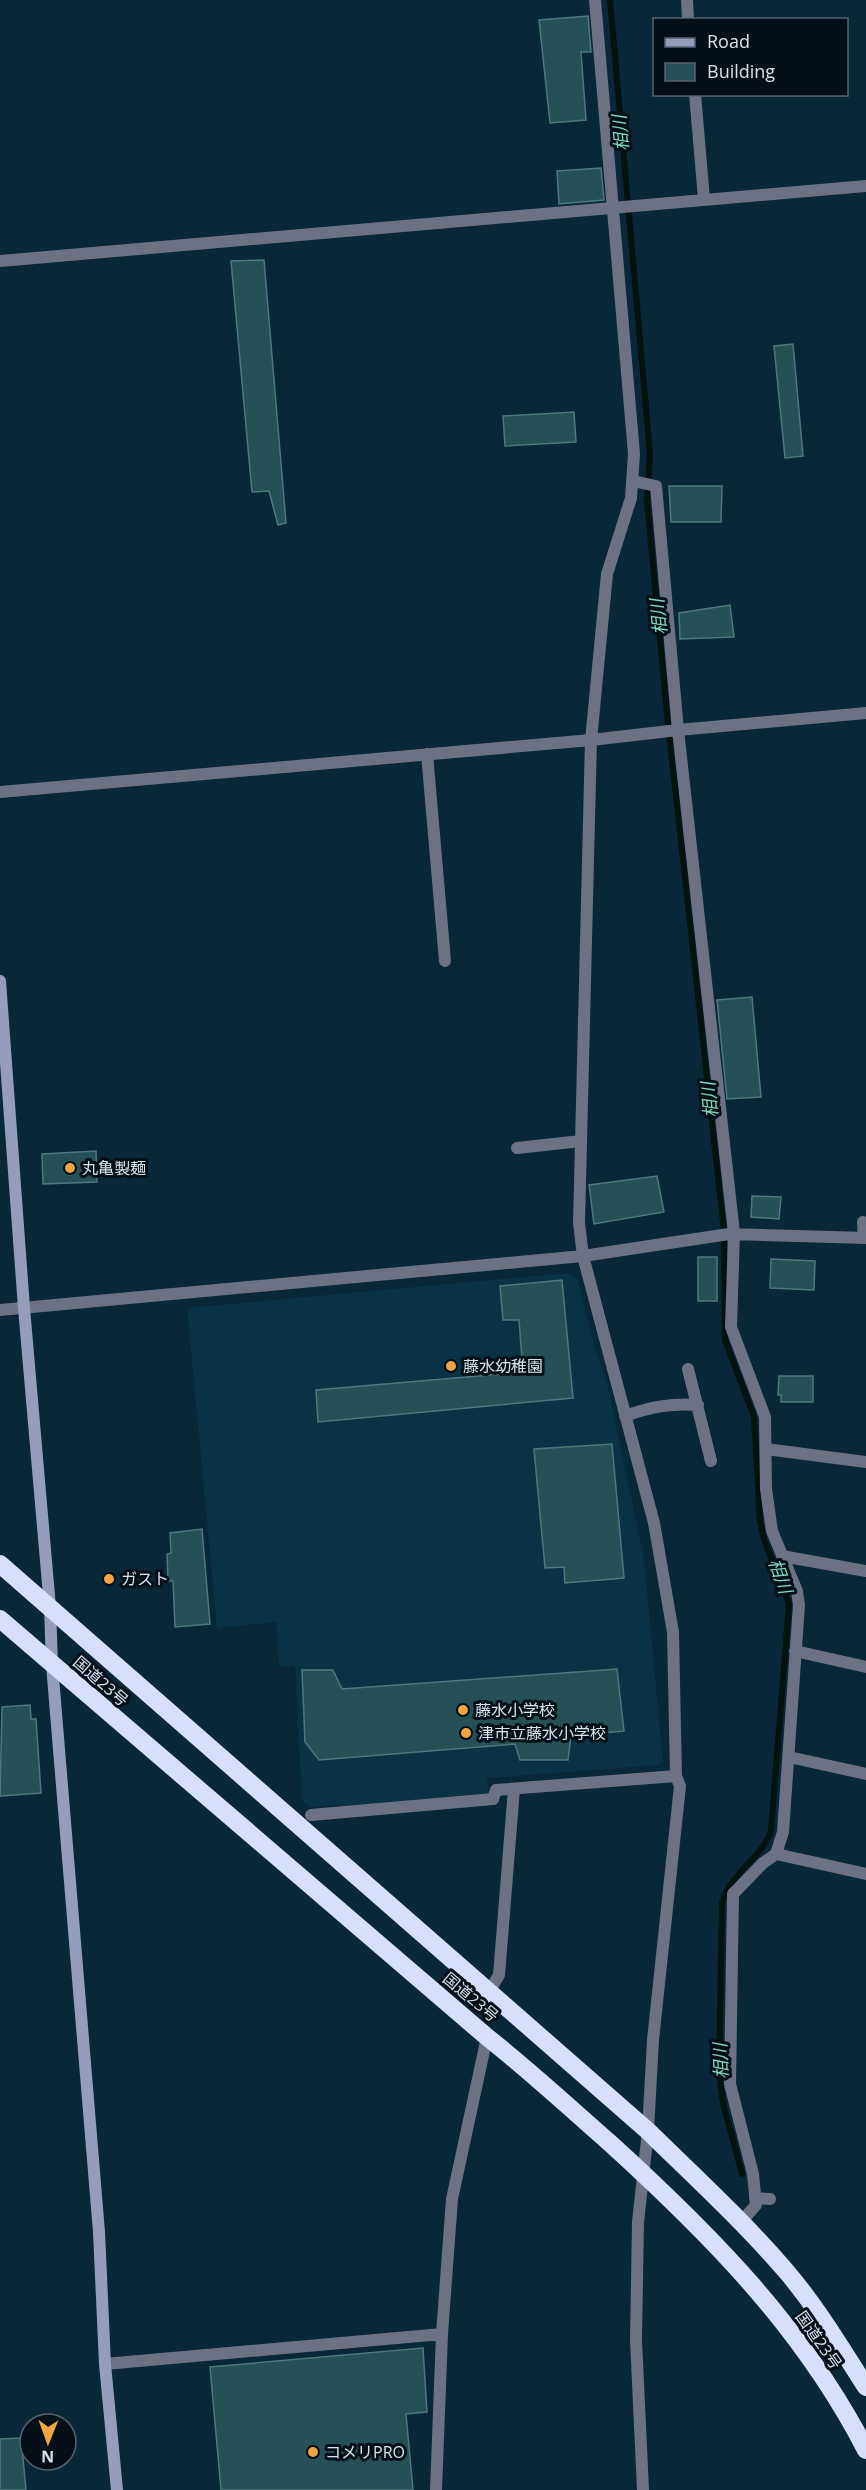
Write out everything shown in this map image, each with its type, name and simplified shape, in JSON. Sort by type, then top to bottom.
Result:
[{"type":"highway","name":"国道23号","points":[[0,1564],[648,2131],[741,2222],[787,2272],[827,2326],[866,2387]]},
{"type":"highway","name":"国道23号","points":[[0,1619],[487,2037],[527,2068],[643,2174],[734,2264],[795,2335],[866,2450]]},
{"type":"street","points":[[595,0],[616,209],[636,482],[607,574],[591,740],[579,1223],[583,1256],[654,1523],[673,1632],[676,1776],[680,1786],[653,2040],[648,2131],[638,2222],[636,2340],[643,2490]]},
{"type":"street","points":[[687,0],[688,18]]},
{"type":"street","points":[[695,96],[704,200]]},
{"type":"street","points":[[0,261],[866,186]]},
{"type":"street","points":[[636,482],[656,486],[677,730],[731,1233],[731,1327],[765,1417],[766,1489],[772,1531],[797,1592],[799,1605],[783,1832],[776,1854],[763,1863],[733,1894],[730,2084],[753,2174],[756,2205],[741,2222]]},
{"type":"street","points":[[0,792],[591,740],[866,713]]},
{"type":"street","points":[[427,754],[445,961]]},
{"type":"street","points":[[0,981],[24,1308],[50,1607],[52,1665],[99,2232],[105,2364],[117,2490]]},
{"type":"street","points":[[518,1148],[581,1141]]},
{"type":"street","points":[[0,1310],[583,1256],[731,1233],[865,1238],[863,1222]]},
{"type":"street","points":[[688,1369],[711,1461]]},
{"type":"street","points":[[625,1416],[650,1407],[679,1404],[698,1406]]},
{"type":"street","points":[[766,1449],[866,1462]]},
{"type":"street","points":[[782,1556],[866,1571]]},
{"type":"street","points":[[795,1651],[866,1667]]},
{"type":"street","points":[[789,1757],[866,1774]]},
{"type":"street","points":[[311,1815],[493,1798],[496,1790],[676,1776]]},
{"type":"street","points":[[489,1992],[499,1975],[514,1789]]},
{"type":"street","points":[[776,1854],[866,1874]]},
{"type":"street","points":[[436,2490],[442,2334],[452,2199],[487,2037]]},
{"type":"street","points":[[755,2198],[770,2199]]},
{"type":"street","points":[[105,2364],[442,2334]]},
{"type":"shaded area","points":[[568,1273],[578,1280],[594,1345],[608,1387],[644,1558],[663,1761],[659,1765],[487,1778],[488,1793],[342,1807],[338,1805],[309,1807],[302,1801],[295,1666],[279,1667],[276,1622],[217,1628],[187,1308]]},
{"type":"building","points":[[588,16],[591,52],[581,52],[586,120],[550,123],[539,20]]},
{"type":"building","points":[[601,168],[604,200],[559,204],[557,171]]},
{"type":"building","points":[[264,260],[286,523],[278,525],[269,491],[252,492],[231,261]]},
{"type":"building","points":[[793,344],[803,456],[785,458],[774,346]]},
{"type":"building","points":[[574,412],[576,442],[505,446],[503,416]]},
{"type":"building","points":[[669,486],[722,486],[721,522],[671,522]]},
{"type":"building","points":[[730,605],[734,637],[680,639],[679,613]]},
{"type":"building","points":[[752,997],[761,1097],[727,1099],[717,1000]]},
{"type":"building","name":"丸亀製麺","points":[[96,1151],[97,1182],[43,1184],[42,1154]]},
{"type":"building","points":[[657,1176],[664,1212],[594,1224],[589,1185]]},
{"type":"building","points":[[752,1196],[781,1197],[779,1219],[751,1217]]},
{"type":"building","points":[[698,1257],[717,1257],[717,1301],[698,1301]]},
{"type":"building","points":[[771,1259],[815,1261],[814,1290],[770,1288]]},
{"type":"building","name":"藤水幼稚園","points":[[562,1280],[573,1398],[318,1422],[316,1390],[523,1372],[519,1320],[503,1320],[500,1286]]},
{"type":"building","points":[[779,1376],[813,1376],[813,1402],[781,1402],[781,1395],[778,1395]]},
{"type":"building","points":[[612,1444],[624,1578],[565,1583],[564,1567],[545,1568],[534,1449]]},
{"type":"building","points":[[202,1529],[210,1624],[175,1627],[173,1581],[168,1581],[167,1554],[171,1553],[170,1533]]},
{"type":"building","name":"藤水小学校","points":[[617,1669],[624,1731],[571,1736],[568,1760],[520,1760],[515,1744],[319,1760],[305,1742],[302,1670],[333,1670],[342,1689]]},
{"type":"building","points":[[30,1705],[31,1719],[36,1719],[41,1793],[0,1796],[2,1707]]},
{"type":"building","name":"コメリPRO","points":[[423,2348],[427,2412],[406,2414],[413,2490],[221,2490],[210,2367]]},
{"type":"building","points":[[18,2438],[18,2472],[24,2472],[26,2490],[0,2490],[0,2439]]},
{"type":"waterway","name":"相川","points":[[610,0],[650,454],[647,501],[668,724],[724,1231],[725,1340],[754,1417],[760,1522],[764,1539],[789,1604],[771,1831],[761,1850],[732,1882],[722,1903],[719,2072],[723,2103],[742,2174]]},
{"type":"place","name":"丸亀製麺","points":[[70,1168]]},
{"type":"place","name":"藤水幼稚園","points":[[451,1366]]},
{"type":"place","name":"ガスト","points":[[109,1579]]},
{"type":"place","name":"藤水小学校","points":[[463,1710]]},
{"type":"place","name":"津市立藤水小学校","points":[[466,1733]]},
{"type":"place","name":"コメリPRO","points":[[313,2452]]}]
